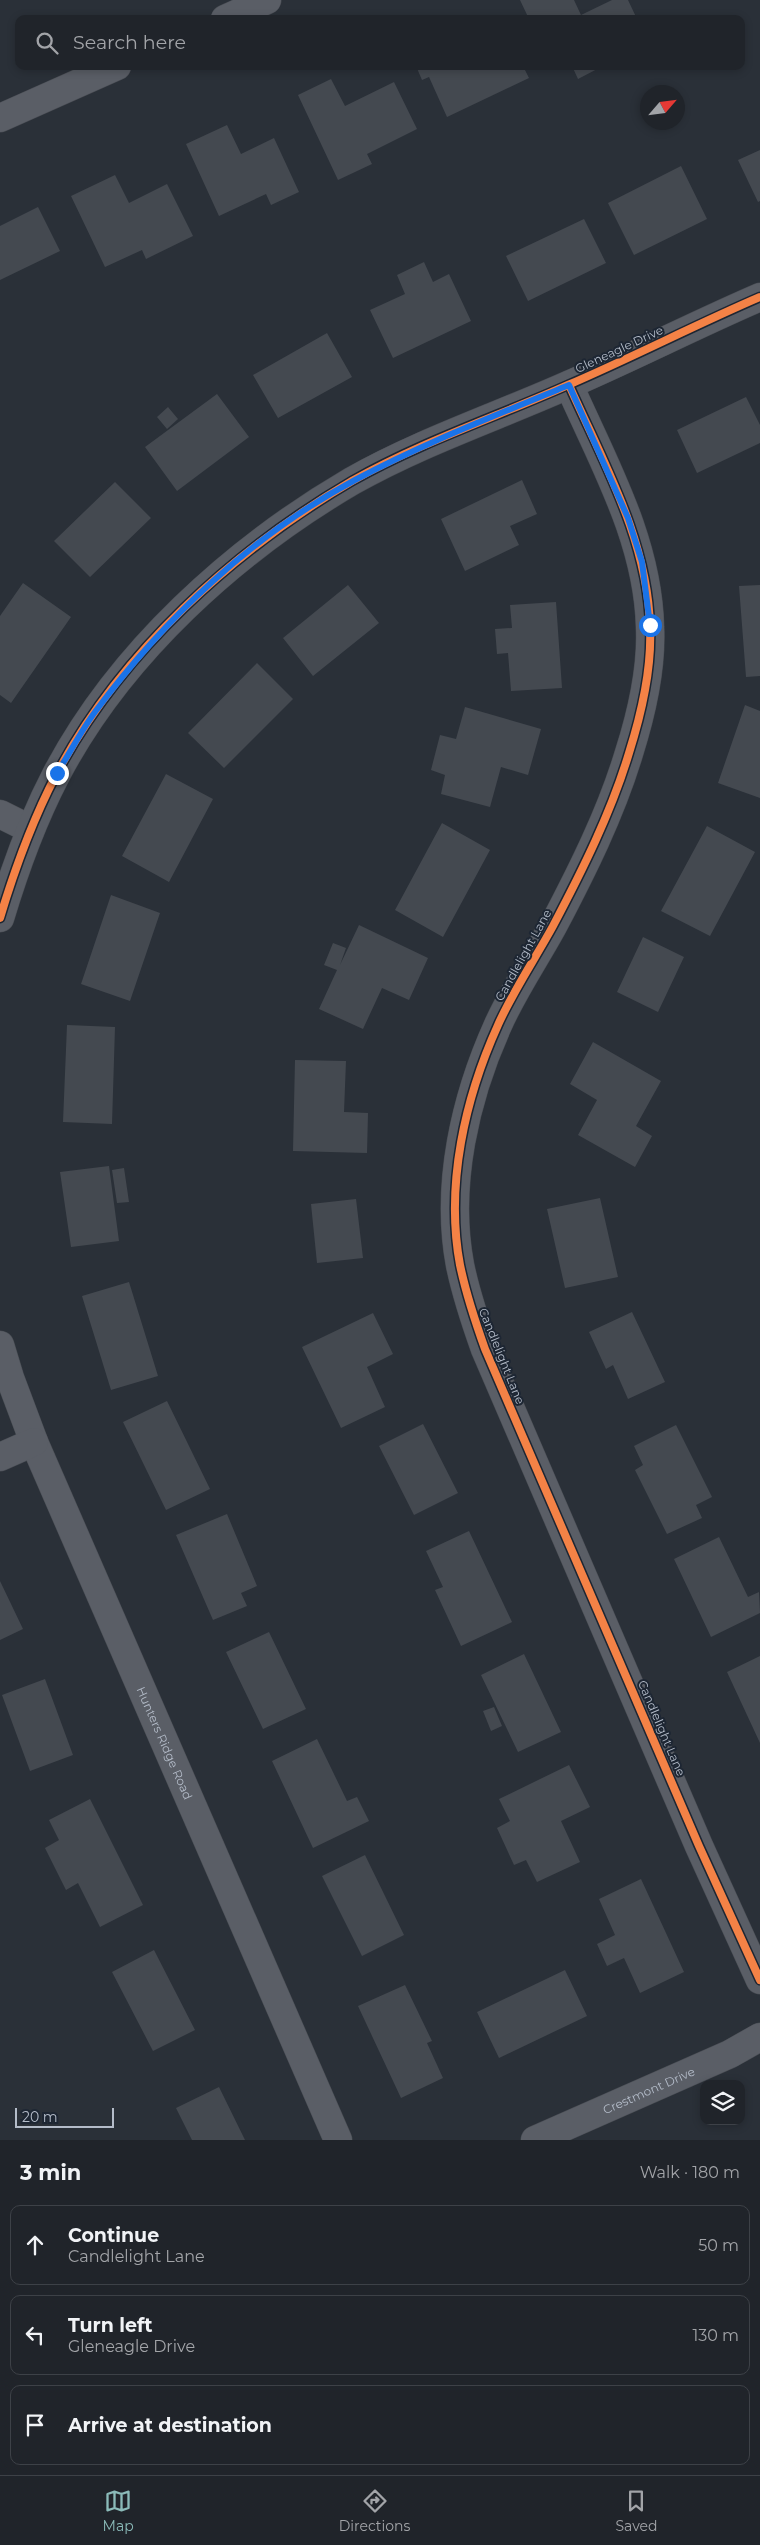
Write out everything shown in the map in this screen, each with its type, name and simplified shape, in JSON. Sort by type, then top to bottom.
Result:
[{"type":"street","points":[[234,15],[267,0]]},
{"type":"street","points":[[0,118],[108,70]]},
{"type":"street","name":"Gleneagle Drive","points":[[30,829],[57,773],[94,713],[138,658],[186,606],[234,563],[292,519],[354,480],[431,442],[569,385],[760,297]]},
{"type":"street","name":"Candlelight Lane","points":[[569,385],[628,518],[642,562],[650,625],[650,662],[639,721],[607,816],[554,925],[499,1023],[478,1074],[464,1127],[454,1197],[460,1263],[472,1311],[485,1348],[699,1846],[760,1980]]},
{"type":"street","points":[[0,814],[30,829],[14,870],[0,918]]},
{"type":"street","name":"Hunters Ridge Road","points":[[0,1344],[10,1378],[34,1442],[338,2140]]},
{"type":"street","points":[[0,1457],[34,1442]]},
{"type":"street","name":"Crestmont Drive","points":[[535,2140],[730,2054],[760,2037]]},
{"type":"building","points":[[520,0],[574,0],[581,15],[527,15]]},
{"type":"building","points":[[612,0],[628,0],[635,15],[581,15]]},
{"type":"building","points":[[418,70],[525,70],[529,78],[447,117],[429,77],[422,80]]},
{"type":"building","points":[[574,70],[595,70],[578,79]]},
{"type":"building","points":[[331,79],[345,106],[394,82],[417,129],[367,154],[372,164],[338,180],[298,95]]},
{"type":"building","points":[[227,125],[241,154],[274,138],[299,192],[271,205],[266,194],[219,216],[186,144]]},
{"type":"building","points":[[760,150],[760,201],[758,202],[738,160]]},
{"type":"building","points":[[681,166],[707,219],[634,255],[608,203]]},
{"type":"building","points":[[115,175],[129,203],[167,184],[193,236],[146,259],[142,250],[105,267],[71,196]]},
{"type":"building","points":[[38,207],[60,251],[0,280],[0,226]]},
{"type":"building","points":[[584,219],[606,263],[528,301],[506,256]]},
{"type":"building","points":[[424,262],[433,282],[449,274],[471,321],[393,358],[370,310],[405,294],[397,275]]},
{"type":"building","points":[[327,333],[352,377],[278,418],[253,375]]},
{"type":"building","points":[[217,394],[249,437],[177,491],[145,447]]},
{"type":"building","points":[[746,397],[760,425],[760,443],[697,473],[677,430]]},
{"type":"building","points":[[168,407],[178,419],[167,429],[157,417]]},
{"type":"building","points":[[522,480],[537,514],[510,526],[519,545],[465,571],[441,519]]},
{"type":"building","points":[[115,482],[151,518],[90,577],[54,541]]},
{"type":"building","points":[[23,583],[71,617],[11,703],[0,695],[0,616]]},
{"type":"building","points":[[348,585],[379,623],[313,676],[283,638]]},
{"type":"building","points":[[760,585],[760,676],[746,677],[739,586]]},
{"type":"building","points":[[556,602],[562,688],[511,691],[508,653],[497,654],[495,629],[512,628],[510,605]]},
{"type":"building","points":[[257,663],[293,699],[224,768],[188,733]]},
{"type":"building","points":[[745,705],[760,711],[760,798],[718,783]]},
{"type":"building","points":[[465,707],[541,729],[528,775],[501,767],[490,807],[441,794],[445,775],[431,770],[440,735],[456,739]]},
{"type":"building","points":[[166,774],[213,799],[169,882],[122,856]]},
{"type":"building","points":[[442,823],[490,850],[443,937],[395,910]]},
{"type":"building","points":[[707,826],[755,852],[710,936],[661,911]]},
{"type":"building","points":[[111,895],[160,913],[130,1001],[81,984]]},
{"type":"building","points":[[359,925],[428,958],[409,1000],[382,988],[363,1029],[319,1009],[337,970],[324,965],[333,943],[346,948],[340,965]]},
{"type":"building","points":[[643,937],[684,957],[658,1012],[617,992]]},
{"type":"building","points":[[67,1025],[115,1027],[112,1124],[63,1122]]},
{"type":"building","points":[[593,1042],[661,1081],[636,1126],[652,1136],[635,1167],[578,1135],[597,1100],[570,1084]]},
{"type":"building","points":[[295,1060],[346,1061],[344,1112],[368,1113],[367,1153],[293,1151]]},
{"type":"building","points":[[109,1166],[119,1241],[71,1247],[60,1172]]},
{"type":"building","points":[[124,1168],[129,1202],[117,1203],[112,1170]]},
{"type":"building","points":[[600,1198],[618,1277],[565,1288],[547,1209]]},
{"type":"building","points":[[356,1199],[363,1258],[317,1263],[311,1204]]},
{"type":"building","points":[[129,1282],[158,1376],[111,1390],[82,1296]]},
{"type":"building","points":[[632,1312],[665,1382],[628,1399],[613,1365],[606,1369],[589,1332]]},
{"type":"building","points":[[373,1313],[393,1354],[367,1367],[385,1407],[341,1428],[302,1347]]},
{"type":"building","points":[[167,1401],[210,1489],[166,1510],[123,1422]]},
{"type":"building","points":[[423,1424],[458,1493],[414,1515],[379,1446]]},
{"type":"building","points":[[676,1425],[712,1497],[696,1505],[702,1518],[667,1534],[635,1470],[643,1465],[634,1446]]},
{"type":"building","points":[[227,1514],[257,1586],[241,1593],[247,1606],[213,1620],[176,1535]]},
{"type":"building","points":[[469,1531],[512,1622],[461,1646],[435,1590],[443,1587],[426,1551]]},
{"type":"building","points":[[719,1537],[748,1597],[759,1592],[760,1613],[711,1637],[674,1559]]},
{"type":"building","points":[[0,1581],[23,1629],[0,1640]]},
{"type":"building","points":[[269,1632],[306,1709],[263,1729],[226,1652]]},
{"type":"building","points":[[524,1654],[561,1732],[518,1752],[481,1675]]},
{"type":"building","points":[[760,1656],[760,1743],[727,1672]]},
{"type":"building","points":[[45,1679],[73,1755],[30,1771],[2,1695]]},
{"type":"building","points":[[494,1707],[502,1726],[491,1731],[483,1711]]},
{"type":"building","points":[[317,1739],[347,1801],[357,1797],[369,1821],[313,1848],[272,1761]]},
{"type":"building","points":[[569,1765],[590,1807],[561,1821],[580,1862],[537,1882],[526,1860],[514,1865],[497,1828],[510,1821],[499,1799]]},
{"type":"building","points":[[90,1799],[143,1905],[100,1927],[78,1883],[66,1890],[45,1848],[59,1840],[49,1820]]},
{"type":"building","points":[[365,1855],[404,1935],[362,1956],[322,1876]]},
{"type":"building","points":[[641,1879],[684,1972],[640,1993],[624,1958],[607,1966],[597,1944],[615,1935],[599,1899]]},
{"type":"building","points":[[154,1950],[195,2030],[153,2051],[112,1972]]},
{"type":"building","points":[[565,1970],[587,2016],[499,2058],[477,2012]]},
{"type":"building","points":[[405,1985],[432,2041],[427,2043],[443,2078],[401,2098],[358,2006]]},
{"type":"building","points":[[219,2087],[245,2140],[192,2140],[176,2108]]},
{"type":"cycle path","points":[[0,918],[18,863],[39,810],[56,775],[82,730],[113,687],[147,647],[184,608],[223,572],[308,508],[378,467],[432,442],[541,397],[760,297]]},
{"type":"cycle path","points":[[569,385],[609,472],[632,532],[641,563],[650,627],[648,675],[634,738],[605,820],[553,926],[504,1012],[476,1082],[461,1142],[455,1204],[456,1235],[465,1286],[485,1349],[699,1846],[760,1980]]},
{"type":"route","points":[[57,773],[94,713],[138,658],[186,606],[234,563],[292,519],[354,480],[431,442],[569,385],[628,518],[642,562],[650,625]]}]
